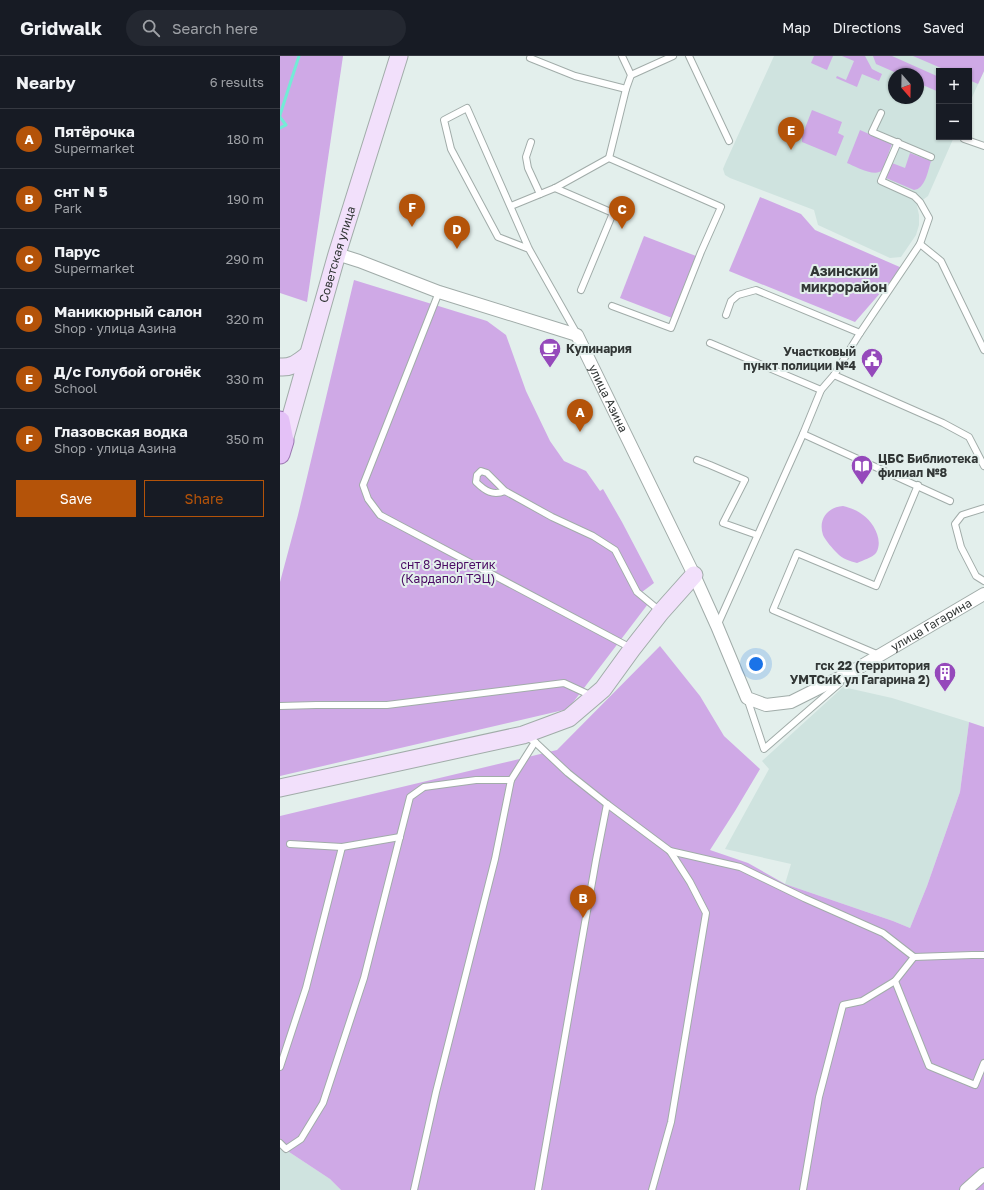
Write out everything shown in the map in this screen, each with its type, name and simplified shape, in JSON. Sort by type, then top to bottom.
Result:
[{"type":"main road","points":[[280,421],[282,448]]},
{"type":"street","name":"Советская улица","points":[[282,448],[337,254],[399,56]]},
{"type":"street","points":[[337,254],[439,292],[577,335]]},
{"type":"street","name":"улица Азина","points":[[577,335],[694,575],[747,698]]},
{"type":"street","points":[[280,367],[295,365],[308,355]]},
{"type":"street","points":[[280,788],[529,738],[569,718],[603,689],[632,648],[661,612],[694,575]]},
{"type":"street","name":"улица Гагарина","points":[[747,698],[766,705],[791,702],[853,671],[984,594]]},
{"type":"street","points":[[966,1190],[984,1174]]},
{"type":"lane","points":[[510,206],[555,188],[609,158],[626,89],[631,75],[622,56]]},
{"type":"lane","points":[[631,75],[673,56]]},
{"type":"lane","points":[[689,56],[729,141]]},
{"type":"lane","points":[[530,58],[576,76],[626,89]]},
{"type":"lane","points":[[529,250],[498,237],[451,150],[444,120],[466,108],[529,250],[577,335]]},
{"type":"lane","points":[[881,113],[872,132],[931,157]]},
{"type":"lane","points":[[967,140],[984,146]]},
{"type":"lane","points":[[531,142],[526,157],[528,168],[540,194]]},
{"type":"lane","points":[[717,626],[803,434],[821,390],[834,375],[860,333],[920,244],[929,218],[920,202],[914,196],[881,181],[898,142]]},
{"type":"lane","points":[[609,158],[721,207],[701,252],[671,328],[612,306]]},
{"type":"lane","points":[[555,188],[613,213],[581,290]]},
{"type":"lane","points":[[920,244],[942,261],[984,350]]},
{"type":"lane","points":[[726,315],[732,301],[738,295],[756,290],[860,333]]},
{"type":"lane","points":[[439,292],[363,484],[368,499],[380,515],[632,648]]},
{"type":"lane","points":[[710,343],[821,390]]},
{"type":"lane","points":[[834,375],[943,422],[969,437],[984,466]]},
{"type":"lane","points":[[803,434],[918,485],[950,501]]},
{"type":"lane","points":[[697,460],[745,480],[723,523],[757,535]]},
{"type":"lane","points":[[505,490],[499,493],[487,492],[476,482],[476,474],[481,471],[487,473],[505,490],[552,517],[593,536],[615,550],[637,592],[661,612]]},
{"type":"lane","points":[[879,655],[773,610],[797,553],[876,586],[918,485]]},
{"type":"lane","points":[[984,508],[962,515],[955,524],[961,547],[976,576],[984,580]]},
{"type":"lane","points":[[747,698],[764,749],[853,671]]},
{"type":"lane","points":[[280,706],[387,705],[564,683],[594,697]]},
{"type":"lane","points":[[414,1190],[436,1092],[495,859],[511,780],[529,738],[568,773],[670,851],[690,882],[706,913],[671,1122],[652,1190]]},
{"type":"lane","points":[[280,1143],[286,1149],[301,1139],[322,1103],[364,978],[410,797],[424,787],[476,780],[511,780]]},
{"type":"lane","points":[[538,1190],[607,804]]},
{"type":"lane","points":[[290,844],[342,847],[400,837]]},
{"type":"lane","points":[[280,1067],[306,988],[342,847]]},
{"type":"lane","points":[[670,851],[740,867],[804,898],[883,933],[914,957],[984,955]]},
{"type":"lane","points":[[803,1190],[819,1097],[843,1005],[862,1001],[895,981],[914,957]]},
{"type":"lane","points":[[895,981],[929,1066],[975,1085],[984,1063]]},
{"type":"shaded area","points":[[774,56],[984,56],[984,71],[972,97],[972,68],[936,68],[936,140],[953,140],[928,196],[917,206],[919,225],[916,235],[901,257],[890,258],[818,225],[814,210],[730,178],[725,175],[723,169]]},
{"type":"shaded area","points":[[843,687],[892,698],[969,722],[960,792],[927,886],[910,928],[785,884],[791,864],[725,849],[769,769],[762,761]]},
{"type":"shaded area","points":[[280,1146],[330,1179],[341,1190],[280,1190]]},
{"type":"green space","points":[[280,56],[343,56],[307,302],[280,293]]},
{"type":"green space","points":[[814,56],[833,56],[827,70],[811,63]]},
{"type":"green space","points":[[842,56],[865,56],[872,69],[882,74],[879,81],[862,74],[857,87],[836,78],[837,76],[846,80],[854,61]]},
{"type":"green space","points":[[873,56],[892,56],[919,68],[888,68],[888,69],[876,64]]},
{"type":"green space","points":[[913,56],[984,56],[984,71],[978,84],[972,81],[972,68],[941,68]]},
{"type":"green space","points":[[924,70],[936,76],[936,91],[924,86]]},
{"type":"green space","points":[[812,110],[842,122],[838,133],[844,136],[836,156],[802,142],[802,136]]},
{"type":"green space","points":[[860,130],[892,144],[882,170],[879,172],[875,173],[865,171],[847,163]]},
{"type":"green space","points":[[910,153],[931,161],[923,183],[918,189],[914,190],[886,178],[892,163],[905,168]]},
{"type":"green space","points":[[760,197],[801,214],[815,230],[902,268],[855,322],[729,271]]},
{"type":"green space","points":[[644,236],[696,256],[672,318],[620,298]]},
{"type":"green space","name":"снт 8 Энергетик (Кардапол ТЭЦ)","points":[[354,280],[487,321],[506,335],[526,391],[550,441],[564,461],[586,471],[600,491],[603,489],[654,583],[642,592],[651,600],[568,709],[280,776],[280,582],[298,515]]},
{"type":"green space","points":[[843,506],[856,510],[867,518],[874,527],[878,537],[879,543],[876,553],[870,558],[857,563],[841,557],[823,535],[822,524],[825,515],[832,509]]},
{"type":"green space","points":[[660,646],[700,696],[724,736],[760,769],[710,850],[748,863],[785,884],[910,928],[927,886],[960,792],[969,722],[984,727],[984,1190],[341,1190],[330,1179],[280,1146],[280,816],[557,750]]},
{"type":"waterway","points":[[280,115],[299,56]]},
{"type":"waterway","points":[[280,117],[286,125],[280,128]]},
{"type":"place","name":"Д/с Голубой огонёк","points":[[791,150]]},
{"type":"place","name":"Глазовская водка","points":[[412,227]]},
{"type":"place","name":"Парус","points":[[622,229]]},
{"type":"place","name":"Маникюрный салон","points":[[457,249]]},
{"type":"place","name":"Кулинария","points":[[550,368]]},
{"type":"place","name":"Участковый пункт полиции №4","points":[[872,378]]},
{"type":"place","name":"Пятёрочка","points":[[580,432]]},
{"type":"place","name":"ЦБС Библиотека филиал №8","points":[[862,486]]},
{"type":"place","name":"гск 22 (территория УМТСиК ул Гагарина 2)","points":[[945,692]]},
{"type":"place","name":"снт N 5","points":[[583,918]]},
{"type":"district","name":"Азинский микрорайон","points":[[844,280]]}]
